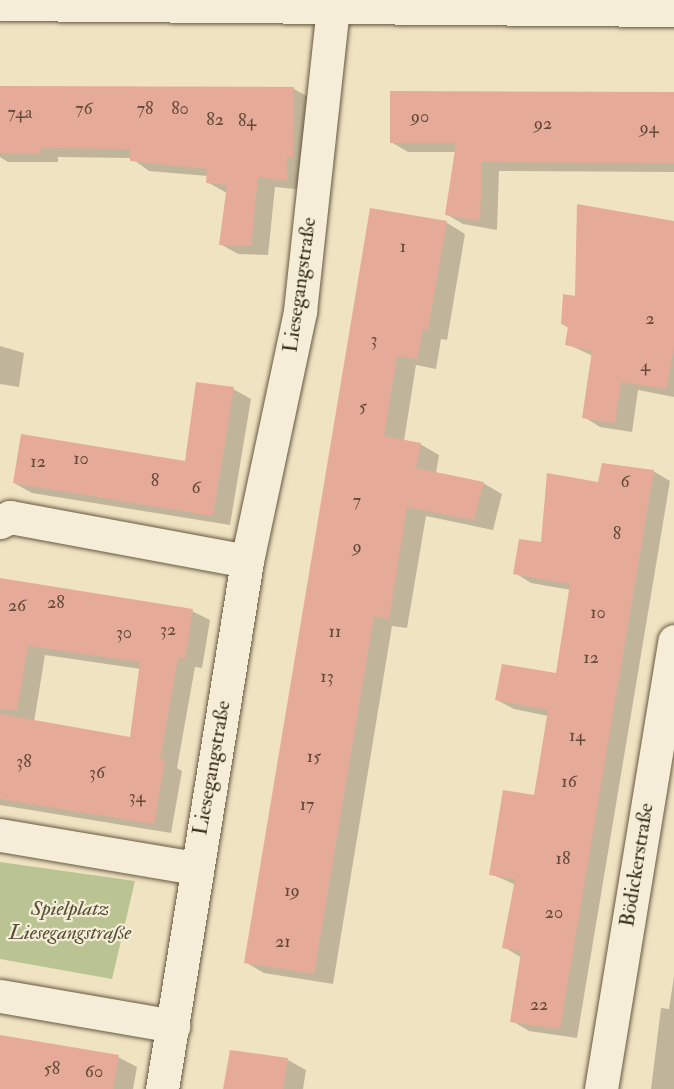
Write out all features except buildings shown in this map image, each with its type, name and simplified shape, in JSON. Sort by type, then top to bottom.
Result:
[{"type":"street","points":[[0,4],[674,10]]},
{"type":"street","name":"Liesegangstraße","points":[[162,1089],[195,868],[247,561],[300,311],[333,7]]},
{"type":"street","points":[[0,522],[10,517],[247,561]]},
{"type":"street","name":"Bödickerstraße","points":[[601,1089],[674,641]]},
{"type":"street","points":[[0,835],[195,868]]},
{"type":"street","points":[[0,996],[172,1026]]},
{"type":"green space","name":"Spielplatz Liesegangstraße","points":[[0,862],[135,881],[112,979],[0,959]]}]
